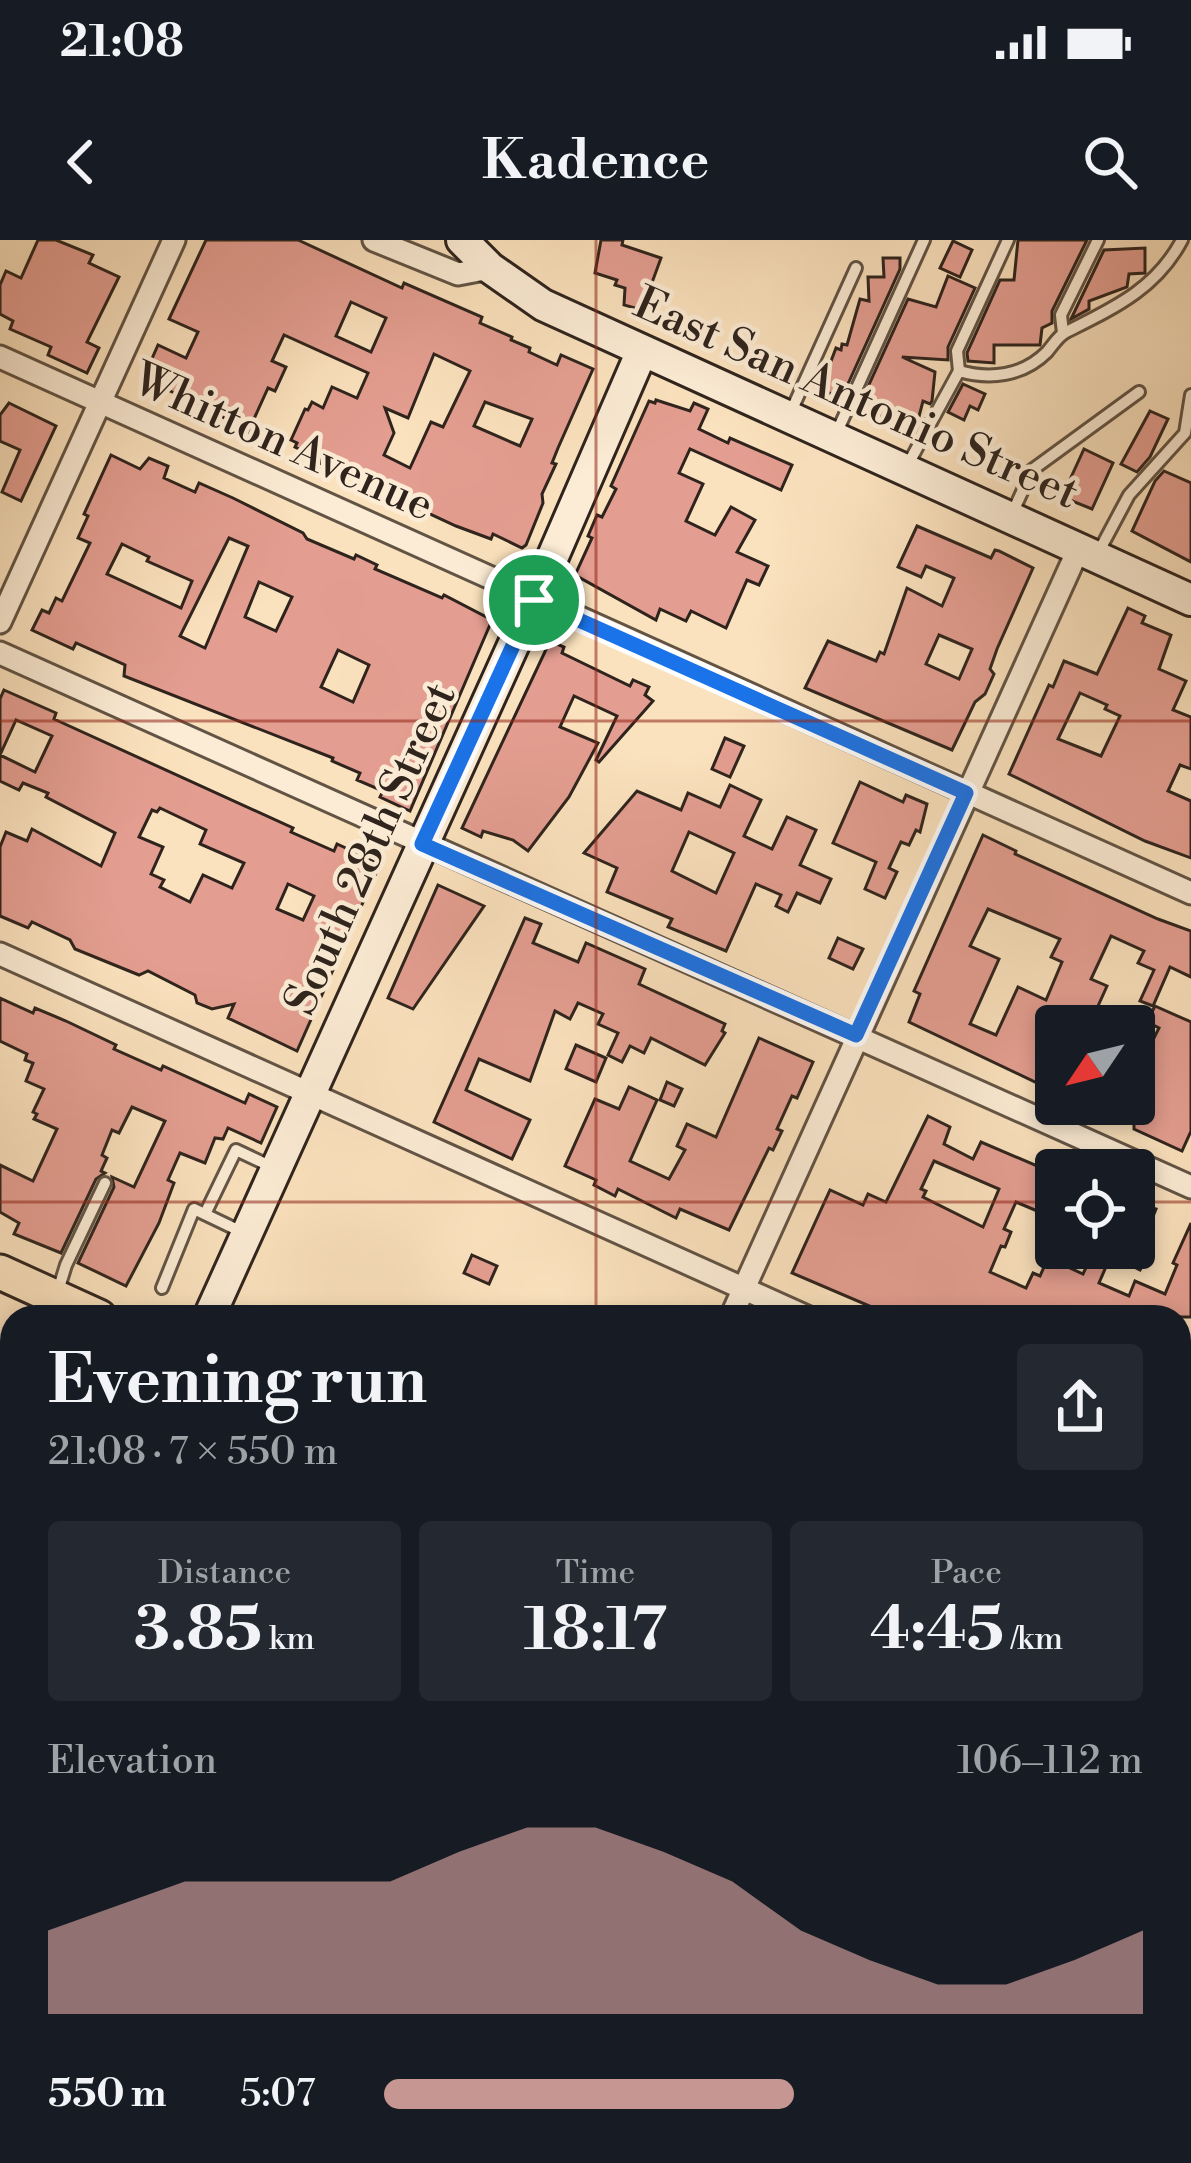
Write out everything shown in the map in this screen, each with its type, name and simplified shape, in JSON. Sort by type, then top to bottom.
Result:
[{"type":"main road","points":[[0,1272],[73,1305]]},
{"type":"street","points":[[0,622],[174,240]]},
{"type":"street","points":[[374,240],[458,274],[490,268]]},
{"type":"street","name":"East San Antonio Street","points":[[462,240],[490,268],[543,305],[1191,600]]},
{"type":"street","name":"South 28th Street","points":[[214,1305],[642,352]]},
{"type":"street","name":"Whitton Avenue","points":[[0,358],[1191,893]]},
{"type":"street","points":[[735,1305],[966,793],[1087,554]]},
{"type":"street","points":[[0,653],[1191,1187]]},
{"type":"street","points":[[0,954],[781,1305]]},
{"type":"lane","points":[[834,440],[924,240]]},
{"type":"lane","points":[[905,471],[959,371],[957,351],[1008,240]]},
{"type":"lane","points":[[1064,333],[1060,315],[1098,240]]},
{"type":"lane","points":[[959,371],[981,377],[1006,375],[1043,356],[1064,333],[1080,328],[1159,278],[1182,240]]},
{"type":"lane","points":[[788,419],[856,268]]},
{"type":"lane","points":[[1010,519],[1032,470],[1139,392]]},
{"type":"lane","points":[[1087,554],[1129,495],[1185,434],[1191,395]]},
{"type":"lane","points":[[206,1214],[236,1150],[277,1168]]},
{"type":"lane","points":[[56,1297],[65,1265],[105,1183]]},
{"type":"lane","points":[[161,1288],[194,1209],[246,1234]]},
{"type":"building","points":[[38,240],[56,240],[93,255],[89,263],[119,277],[87,342],[99,348],[87,373],[48,355],[51,347],[10,329],[13,321],[0,314],[0,285],[6,271],[21,278]]},
{"type":"building","points":[[206,240],[298,240],[402,288],[404,283],[482,317],[480,323],[557,365],[561,355],[593,369],[522,548],[493,534],[491,539],[456,526],[295,447],[297,443],[291,440],[305,409],[312,402],[323,408],[332,387],[357,398],[368,373],[284,335],[272,361],[286,367],[275,391],[268,388],[248,432],[143,379],[158,345],[186,358],[198,332],[169,319]],"holes":[[[351,302],[386,318],[371,352],[336,336]],[[434,354],[470,371],[443,427],[431,422],[410,468],[384,455],[394,433],[385,408],[408,418]],[[485,402],[532,419],[520,446],[474,426]]]},
{"type":"building","points":[[601,240],[623,240],[622,245],[661,258],[642,310],[624,305],[625,288],[615,285],[617,280],[595,273]]},
{"type":"building","points":[[1018,240],[1087,240],[1052,311],[1052,323],[1042,328],[1040,345],[994,345],[994,363],[968,361],[967,353],[1000,280],[1014,280]]},
{"type":"building","points":[[953,241],[972,250],[960,277],[940,268]]},
{"type":"building","points":[[1145,248],[1145,273],[1129,274],[1127,287],[1089,301],[1089,309],[1071,319],[1104,250]]},
{"type":"building","points":[[883,258],[900,258],[900,269],[842,397],[820,390],[836,348],[847,345],[860,299],[869,301],[868,277],[884,277]]},
{"type":"building","points":[[948,276],[975,288],[948,347],[948,360],[902,357],[935,372],[932,401],[923,401],[916,428],[890,425],[890,418],[857,411],[908,299],[936,307]]},
{"type":"building","points":[[963,384],[985,394],[978,410],[970,406],[964,420],[948,412]]},
{"type":"building","points":[[649,401],[690,411],[694,403],[708,409],[699,429],[792,465],[781,490],[690,449],[679,473],[703,484],[686,521],[715,535],[731,507],[755,520],[737,552],[768,566],[759,585],[747,580],[726,628],[691,611],[686,621],[660,609],[656,620],[575,575],[597,515],[602,517],[616,489],[611,486]]},
{"type":"building","points":[[9,403],[56,426],[21,501],[2,492],[20,450],[0,441],[0,415]]},
{"type":"building","points":[[1150,411],[1168,419],[1150,457],[1137,472],[1121,464]]},
{"type":"building","points":[[1084,449],[1113,463],[1092,509],[1062,497]]},
{"type":"building","points":[[111,455],[140,469],[149,458],[168,466],[164,478],[195,492],[199,483],[307,539],[354,559],[356,555],[377,565],[375,569],[444,595],[492,620],[410,811],[380,797],[383,791],[357,780],[360,773],[333,758],[124,676],[125,665],[32,630],[42,610],[49,613],[56,598],[62,601],[90,543],[78,538],[88,516],[84,514]],"holes":[[[229,538],[248,546],[205,648],[180,636]],[[122,544],[192,581],[181,608],[107,574]],[[259,582],[292,597],[276,631],[245,617]],[[338,650],[369,665],[353,702],[321,687]]]},
{"type":"building","points":[[1164,471],[1191,483],[1191,562],[1132,531]]},
{"type":"building","points":[[917,526],[991,558],[995,550],[1033,568],[997,649],[990,669],[994,674],[952,750],[805,688],[828,641],[876,661],[880,652],[884,654],[907,588],[942,606],[954,578],[926,566],[921,577],[898,567]],"holes":[[[939,635],[972,649],[959,679],[926,664]]]},
{"type":"building","points":[[1128,608],[1145,616],[1142,623],[1171,635],[1159,669],[1186,681],[1173,710],[1191,717],[1191,769],[1180,765],[1168,791],[1191,801],[1191,858],[1145,841],[1009,774],[1064,661],[1097,674]],"holes":[[[1080,693],[1107,705],[1105,709],[1120,716],[1101,756],[1058,739]]]},
{"type":"building","points":[[550,641],[564,647],[562,653],[630,686],[633,680],[649,687],[645,695],[653,701],[599,762],[617,716],[574,696],[560,727],[598,743],[569,797],[528,851],[513,840],[483,831],[481,837],[462,828]]},
{"type":"building","points":[[4,690],[56,713],[54,719],[293,828],[291,832],[334,851],[337,844],[380,864],[297,1051],[228,1018],[234,1004],[212,1009],[148,971],[139,975],[75,949],[70,940],[32,922],[28,928],[0,916],[0,847],[6,832],[27,841],[32,829],[101,866],[115,833],[46,797],[48,793],[23,783],[19,790],[0,781],[0,755],[0,699]],"holes":[[[16,720],[52,736],[35,772],[0,755]],[[160,808],[206,830],[200,844],[244,863],[232,888],[203,875],[190,902],[160,887],[164,880],[151,874],[163,847],[139,837],[152,810]],[[288,884],[314,896],[303,920],[277,909]]]},
{"type":"building","points":[[725,738],[744,746],[730,777],[712,769]]},
{"type":"building","points":[[860,782],[903,802],[906,795],[927,804],[920,832],[916,830],[909,845],[901,842],[889,868],[897,872],[885,898],[865,889],[876,862],[833,843]]},
{"type":"building","points":[[730,785],[761,800],[744,836],[772,849],[787,817],[816,830],[800,865],[831,879],[820,903],[797,893],[788,912],[776,906],[781,895],[756,884],[726,951],[668,927],[672,919],[607,892],[617,868],[584,853],[637,791],[681,810],[688,793],[720,807]],"holes":[[[689,832],[734,853],[716,893],[672,871]]]},
{"type":"building","points":[[983,835],[1015,854],[1191,931],[1191,977],[1170,967],[1153,1005],[1140,1001],[1154,970],[1138,963],[1144,951],[1111,936],[1091,979],[1107,986],[1098,1005],[1035,1005],[1035,1082],[909,1022],[920,994],[914,991]],"holes":[[[988,909],[1060,939],[1051,957],[1062,962],[1046,1000],[1018,987],[996,1035],[970,1024],[999,959],[970,946]]]},
{"type":"building","points":[[438,885],[484,906],[413,1009],[388,998]]},
{"type":"building","points":[[525,918],[541,924],[533,943],[578,962],[586,943],[645,969],[639,984],[725,1024],[725,1033],[705,1065],[651,1038],[644,1053],[630,1046],[622,1062],[608,1055],[618,1033],[598,1024],[603,1014],[578,1003],[570,1019],[555,1011],[530,1081],[479,1059],[466,1090],[530,1120],[512,1159],[434,1122]]},
{"type":"building","points":[[838,938],[863,949],[853,969],[829,958]]},
{"type":"building","points":[[0,998],[66,1021],[161,1070],[163,1066],[245,1103],[249,1094],[277,1107],[261,1143],[228,1128],[223,1139],[215,1138],[205,1163],[180,1153],[168,1180],[174,1183],[159,1223],[126,1286],[78,1263],[114,1187],[112,1177],[134,1187],[165,1121],[132,1107],[119,1133],[112,1130],[102,1155],[107,1158],[101,1171],[105,1173],[96,1179],[61,1253],[14,1234],[19,1223],[0,1212],[0,1165],[33,1181],[57,1129],[34,1119],[44,1089],[26,1081],[33,1063],[25,1060],[27,1054],[0,1041]]},
{"type":"building","points":[[1155,1006],[1191,1022],[1191,1131],[1182,1151],[1134,1129],[1134,1125],[1155,1125],[1155,1036],[1159,1028]]},
{"type":"building","points":[[759,1038],[813,1062],[729,1230],[680,1209],[676,1218],[618,1189],[615,1196],[594,1185],[596,1180],[565,1166],[595,1099],[619,1109],[629,1087],[657,1100],[630,1161],[669,1179],[685,1150],[677,1146],[687,1124],[716,1137]]},
{"type":"building","points":[[576,1045],[606,1058],[596,1082],[566,1069]]},
{"type":"building","points":[[667,1082],[682,1089],[674,1106],[660,1100]]},
{"type":"building","points":[[928,1116],[950,1127],[944,1144],[973,1159],[981,1142],[1035,1165],[1035,1210],[1016,1202],[1004,1229],[1011,1232],[990,1272],[1026,1288],[1033,1273],[1040,1276],[1043,1269],[1072,1269],[1083,1274],[1085,1269],[1105,1269],[1099,1283],[1129,1296],[1135,1281],[1165,1294],[1191,1223],[1191,1305],[867,1305],[792,1273],[830,1190],[863,1205],[868,1194],[886,1202]],"holes":[[[934,1161],[999,1189],[983,1227],[923,1197],[926,1191],[921,1189]]]},
{"type":"building","points":[[472,1255],[497,1266],[489,1284],[464,1273]]},
{"type":"route","points":[[534,600],[966,793],[856,1035],[422,844],[534,600]]}]
